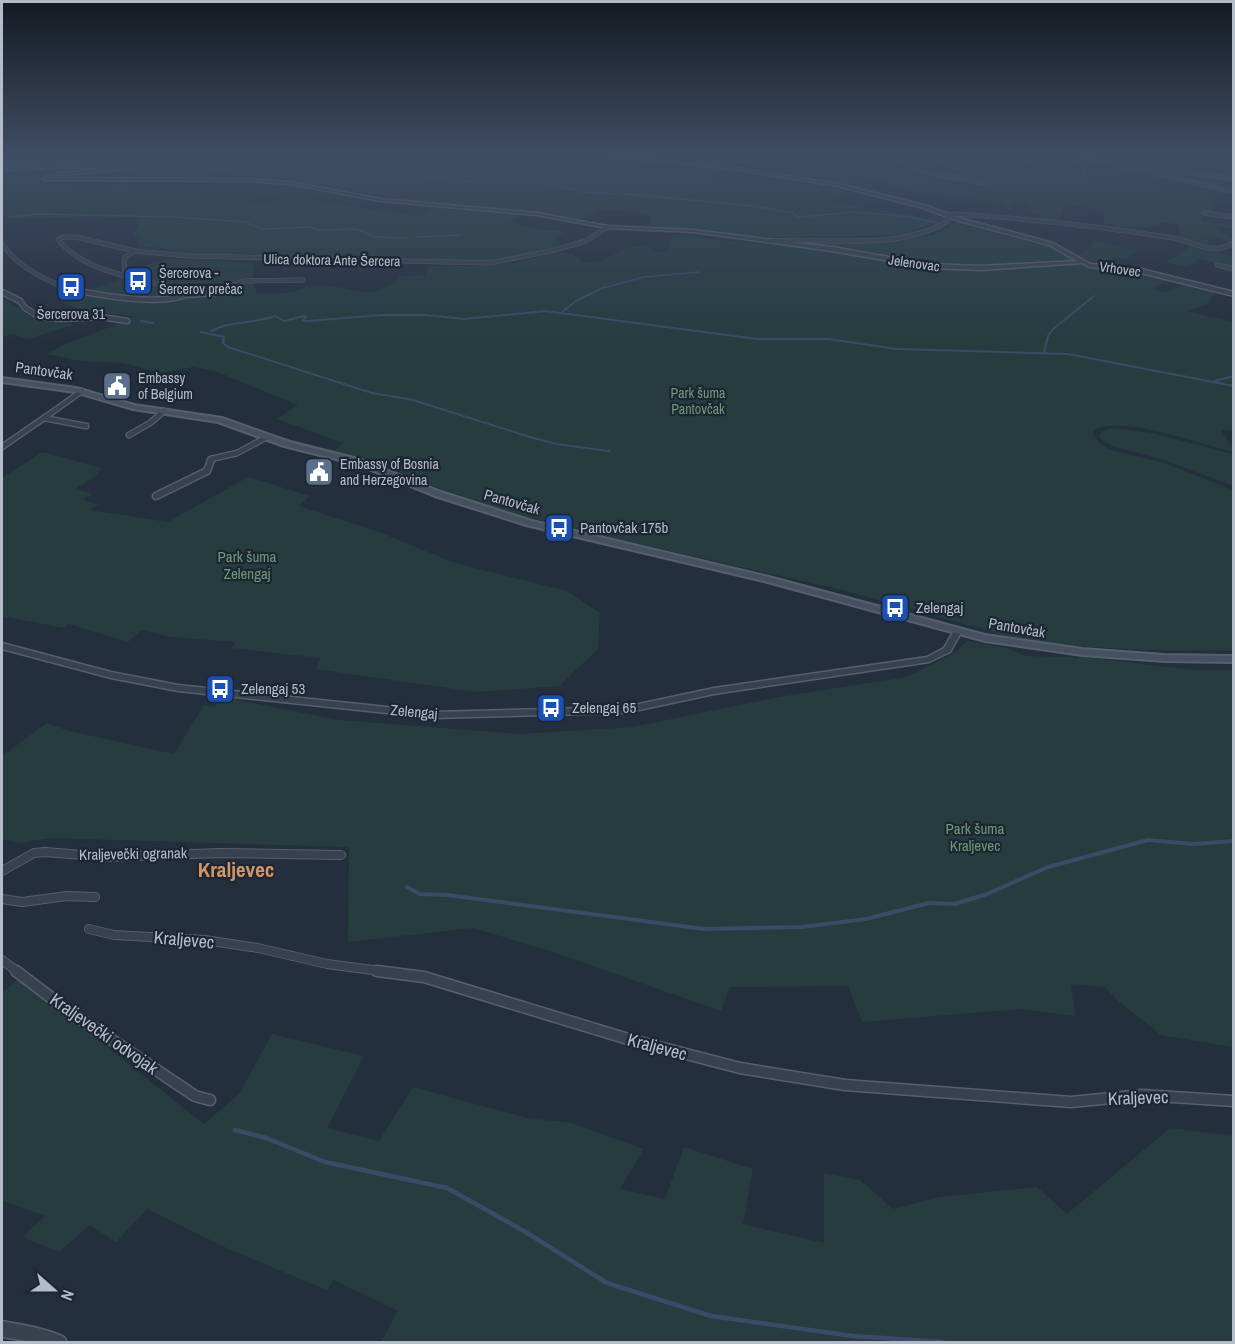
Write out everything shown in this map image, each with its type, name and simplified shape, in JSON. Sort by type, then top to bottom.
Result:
[{"type":"main road","name":"Pantovčak","points":[[2,380],[82,391],[133,406],[219,420],[299,447],[359,462],[438,494],[529,523],[766,579],[958,631],[1013,643],[1064,650],[1164,658],[1233,658]]},
{"type":"street","name":"Jelenovac","points":[[557,218],[607,227],[693,231],[832,249],[918,265],[945,267],[1082,262]]},
{"type":"street","points":[[764,242],[907,237],[942,226],[948,221],[947,218]]},
{"type":"street","name":"Vrhovec","points":[[957,218],[1051,244],[1082,262],[1153,274],[1233,294]]},
{"type":"street","points":[[1011,218],[1074,223],[1172,238],[1212,250],[1224,249],[1233,243]]},
{"type":"street","name":"Ulica doktora Ante Šercera","points":[[186,296],[189,292],[125,275],[72,253],[58,240],[63,237],[76,237],[135,251],[247,259],[315,258],[490,263],[586,241],[607,227]]},
{"type":"street","name":"Ulica doktora Ante Šercera","points":[[2,244],[6,252],[24,267],[88,294],[134,298],[186,296],[214,293],[243,281],[303,280]]},
{"type":"street","points":[[125,275],[124,258],[135,251]]},
{"type":"street","points":[[1217,265],[1233,268]]},
{"type":"street","points":[[2,292],[20,301],[25,308],[40,317],[61,319],[101,317],[127,321]]},
{"type":"street","points":[[2,447],[82,391]]},
{"type":"street","points":[[129,435],[165,411]]},
{"type":"street","points":[[44,418],[86,426]]},
{"type":"street","points":[[156,496],[207,471],[211,459],[237,453],[267,437]]},
{"type":"street","name":"Zelengaj","points":[[2,646],[111,675],[178,688],[434,715],[477,716],[625,710],[714,691],[929,659],[947,650],[958,631]]},
{"type":"street","name":"Kraljevečki ogranak","points":[[2,871],[28,856],[45,852],[108,857],[221,853],[341,855]]},
{"type":"street","points":[[2,898],[12,903],[22,903],[72,895],[95,897]]},
{"type":"street","name":"Kraljevec","points":[[89,929],[114,935],[172,936],[216,941],[327,964],[424,977],[628,1039],[740,1068],[846,1085],[1071,1102],[1142,1095],[1233,1101]]},
{"type":"street","name":"Kraljevečki odvojak","points":[[2,960],[66,1009],[186,1090],[195,1096],[210,1100]]},
{"type":"street","points":[[2,1329],[59,1342]]},
{"type":"green space","points":[[11,218],[52,218],[18,219]]},
{"type":"green space","points":[[135,218],[515,218],[509,222],[538,230],[564,231],[555,241],[562,245],[492,262],[429,261],[411,257],[193,256],[167,249],[140,246],[137,241],[138,236],[133,236],[141,218]]},
{"type":"green space","points":[[652,218],[924,218],[937,220],[905,234],[753,238],[650,225]]},
{"type":"green space","points":[[1038,218],[1059,218],[1058,220],[1038,220]]},
{"type":"green space","points":[[1105,218],[1202,218],[1202,221],[1233,225],[1233,229],[1216,227],[1233,238],[1233,241],[1230,243],[1206,236],[1209,243],[1205,248],[1182,239],[1177,224],[1160,222],[1159,227],[1119,227],[1109,224],[1104,226]]},
{"type":"green space","name":"Park šuma Pantovčak","points":[[956,223],[1053,248],[1077,261],[968,267],[900,262],[965,269],[1082,264],[1172,279],[1152,289],[1166,293],[1185,284],[1216,292],[1206,305],[1186,311],[1233,322],[1233,430],[1221,430],[1229,443],[1233,445],[1233,452],[1141,428],[1106,426],[1094,430],[1093,434],[1099,443],[1111,450],[1167,464],[1233,490],[1233,651],[1142,650],[1072,646],[1011,637],[842,590],[578,530],[494,508],[414,479],[384,463],[335,451],[343,443],[277,419],[298,405],[215,371],[193,367],[161,373],[123,363],[80,361],[47,354],[135,317],[78,309],[61,301],[118,280],[127,271],[167,259],[253,263],[253,284],[257,293],[286,293],[317,285],[370,292],[389,285],[400,276],[425,275],[430,266],[485,266],[514,263],[562,252],[580,257],[581,262],[588,263],[600,261],[632,247],[649,246],[653,253],[670,251],[668,245],[674,235],[762,244],[904,240],[934,235]]},
{"type":"green space","points":[[1094,241],[1136,250],[1126,260],[1115,257],[1106,266],[1087,263],[1076,256],[1091,247]]},
{"type":"green space","points":[[1194,245],[1233,257],[1233,268],[1199,259],[1188,267],[1165,262]]},
{"type":"green space","points":[[2,298],[31,317],[59,320],[58,324],[75,324],[29,339],[11,334],[2,337]]},
{"type":"green space","points":[[1113,428],[1152,433],[1233,454],[1233,486],[1167,461],[1112,446],[1102,440],[1099,435]]},
{"type":"green space","name":"Park šuma Zelengaj","points":[[42,452],[102,468],[96,476],[75,489],[93,494],[83,500],[98,504],[90,510],[168,522],[248,477],[310,496],[299,506],[379,532],[455,563],[567,591],[600,613],[598,649],[559,686],[477,692],[315,669],[321,658],[232,648],[235,642],[171,637],[142,630],[128,642],[69,624],[64,628],[2,616],[2,478]]},
{"type":"green space","name":"Park šuma Kraljevec","points":[[967,641],[1007,648],[1027,656],[1092,658],[1193,670],[1233,670],[1233,1047],[1161,1035],[1117,1000],[1105,987],[1071,984],[1075,1016],[1021,1009],[862,1022],[848,986],[730,987],[721,1011],[553,952],[473,928],[348,942],[349,847],[50,838],[20,843],[2,839],[2,756],[47,723],[69,731],[174,754],[204,705],[215,707],[223,697],[339,720],[520,734],[633,727],[779,697],[907,677],[954,653]]},
{"type":"green space","points":[[20,978],[204,1124],[239,1094],[272,1034],[364,1056],[327,1128],[379,1141],[413,1087],[528,1118],[571,1123],[644,1149],[620,1189],[665,1199],[684,1147],[753,1169],[743,1224],[824,1243],[824,1173],[860,1180],[893,1209],[940,1197],[1037,1187],[1067,1214],[1170,1128],[1233,1136],[1233,1342],[381,1342],[398,1311],[334,1280],[327,1290],[231,1250],[147,1209],[116,1242],[90,1225],[59,1252],[22,1237],[45,1216],[2,1200],[2,993]]},
{"type":"waterway","points":[[185,218],[245,222],[262,229],[310,227],[319,230],[356,229],[375,237],[408,238]]},
{"type":"waterway","points":[[913,218],[941,224]]},
{"type":"waterway","points":[[417,237],[461,235]]},
{"type":"waterway","points":[[600,289],[644,277],[699,272]]},
{"type":"waterway","points":[[600,289],[604,287]]},
{"type":"waterway","points":[[562,312],[576,301],[600,289]]},
{"type":"waterway","points":[[1044,353],[1048,336],[1053,329],[1094,296]]},
{"type":"waterway","points":[[211,331],[227,325],[275,316],[284,321],[304,316],[306,317],[303,320],[308,321],[382,315],[426,315],[464,319],[545,311],[757,339],[828,339],[897,349],[1068,354],[1234,386]]},
{"type":"waterway","name":"Jelenovac","points":[[141,321],[153,323]]},
{"type":"waterway","points":[[201,332],[224,337],[223,343],[228,347],[372,393],[413,400],[556,444],[609,451]]},
{"type":"waterway","points":[[1215,381],[1234,376]]},
{"type":"waterway","points":[[407,887],[420,894],[447,895],[704,929],[802,927],[866,919],[929,903],[955,904],[987,894],[1048,867],[1148,840],[1193,844],[1234,841]]},
{"type":"waterway","points":[[235,1130],[266,1138],[325,1162],[447,1188],[524,1231],[607,1283],[711,1316],[853,1336],[943,1342]]},
{"type":"place","name":"Šercerova - Šercerov prečac","points":[[138,281]]},
{"type":"place","name":"Šercerova 31","points":[[71,287]]},
{"type":"place","name":"Embassy of Belgium","points":[[117,386]]},
{"type":"place","name":"Embassy of Bosnia and Herzegovina","points":[[319,472]]},
{"type":"place","name":"Pantovčak 175b","points":[[559,528]]},
{"type":"place","name":"Zelengaj","points":[[895,608]]},
{"type":"place","name":"Zelengaj 53","points":[[220,689]]},
{"type":"place","name":"Zelengaj 65","points":[[551,708]]},
{"type":"district","name":"Kraljevec","points":[[236,870]]}]
